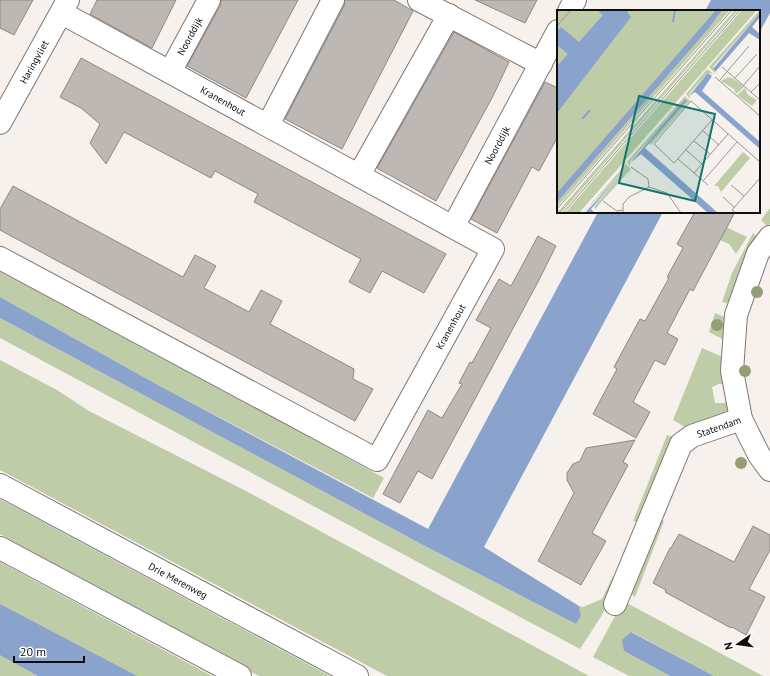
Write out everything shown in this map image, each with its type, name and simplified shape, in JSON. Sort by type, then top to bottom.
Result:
[{"type":"main road","name":"Noorddijk","points":[[170,72],[209,0]]},
{"type":"main road","points":[[268,125],[333,0]]},
{"type":"main road","points":[[419,0],[541,64]]},
{"type":"main road","points":[[570,10],[575,0]]},
{"type":"main road","name":"Kranenhout","points":[[0,258],[377,460],[493,249],[170,72],[65,6]]},
{"type":"main road","name":"Haringvliet","points":[[0,123],[65,6]]},
{"type":"main road","points":[[359,175],[449,15]]},
{"type":"main road","name":"Noorddijk","points":[[453,227],[557,33]]},
{"type":"main road","name":"Statendam","points":[[615,604],[681,444],[692,436],[742,419],[732,371],[736,315],[758,253],[770,237]]},
{"type":"main road","points":[[742,419],[759,455],[770,470]]},
{"type":"main road","name":"Drie Merenweg","points":[[0,485],[357,676]]},
{"type":"main road","points":[[0,548],[240,676]]},
{"type":"green space","points":[[770,208],[770,224],[768,227],[761,220]]},
{"type":"green space","points":[[694,213],[696,213],[747,237],[736,254],[729,244],[688,227]]},
{"type":"green space","points":[[753,233],[759,239],[731,304],[722,302],[732,273]]},
{"type":"green space","points":[[0,269],[384,478],[373,498],[158,385],[0,297]]},
{"type":"green space","points":[[715,313],[729,319],[726,341],[709,332]]},
{"type":"green space","points":[[0,318],[423,545],[576,624],[581,616],[579,606],[583,607],[602,599],[613,576],[619,579],[602,615],[580,649],[0,338]]},
{"type":"green space","points":[[702,348],[725,358],[726,384],[719,384],[712,387],[715,403],[729,403],[730,415],[690,430],[673,420]]},
{"type":"green space","points":[[0,360],[57,390],[89,411],[246,491],[589,676],[387,676],[0,470]]},
{"type":"green space","points":[[667,435],[675,438],[639,522],[633,521]]},
{"type":"green space","points":[[0,499],[330,676],[259,676],[83,582],[0,534]]},
{"type":"green space","points":[[658,518],[664,521],[635,597],[630,593]]},
{"type":"green space","points":[[0,562],[212,676],[0,676]]},
{"type":"green space","points":[[625,602],[763,676],[714,676],[632,632],[624,651],[670,676],[629,676],[593,657],[621,605]]},
{"type":"water","points":[[711,0],[770,0],[770,13],[760,31],[760,10],[706,10]]},
{"type":"water","points":[[597,213],[662,213],[484,547],[579,606],[581,616],[576,624],[423,545],[0,318],[0,297],[158,385],[428,529]]},
{"type":"water","points":[[0,604],[137,676],[38,676],[0,655]]},
{"type":"water","points":[[631,632],[714,676],[670,676],[624,651],[622,640]]},
{"type":"building","points":[[0,0],[33,0],[14,35],[0,28]]},
{"type":"building","points":[[97,0],[176,0],[152,48],[90,14]]},
{"type":"building","points":[[221,0],[298,0],[246,98],[187,66],[220,6]]},
{"type":"building","points":[[345,0],[394,0],[413,11],[342,149],[285,119],[344,6]]},
{"type":"building","points":[[475,0],[537,0],[525,23]]},
{"type":"building","points":[[454,32],[509,62],[493,96],[436,201],[377,168]]},
{"type":"building","points":[[81,58],[446,254],[424,293],[382,271],[370,293],[349,282],[361,259],[254,202],[258,194],[215,171],[211,178],[124,132],[106,164],[90,143],[100,124],[81,108],[60,97]]},
{"type":"building","points":[[545,82],[557,88],[557,138],[539,171],[532,167],[497,233],[471,219]]},
{"type":"building","points":[[13,186],[183,277],[195,255],[207,261],[216,266],[204,288],[249,312],[261,290],[282,301],[270,324],[354,369],[353,379],[373,389],[355,421],[0,230],[0,209]]},
{"type":"building","points":[[694,213],[734,213],[693,291],[690,289],[667,333],[678,339],[665,365],[655,360],[633,402],[650,412],[636,438],[593,414],[617,369],[614,367],[640,319],[645,321],[669,278],[667,277],[683,248],[677,244]]},
{"type":"building","points":[[538,236],[556,246],[432,479],[418,471],[400,503],[383,494],[428,410],[442,418],[462,384],[459,383],[470,362],[472,363],[491,328],[476,320],[499,279],[511,286]]},
{"type":"building","points":[[635,440],[623,462],[628,465],[592,533],[606,541],[581,585],[538,561],[574,493],[567,480],[567,473],[573,464],[580,461],[586,448]]},
{"type":"building","points":[[753,526],[770,535],[770,550],[749,589],[765,597],[746,635],[665,592],[666,590],[653,583],[670,548],[679,534],[734,562]]}]
